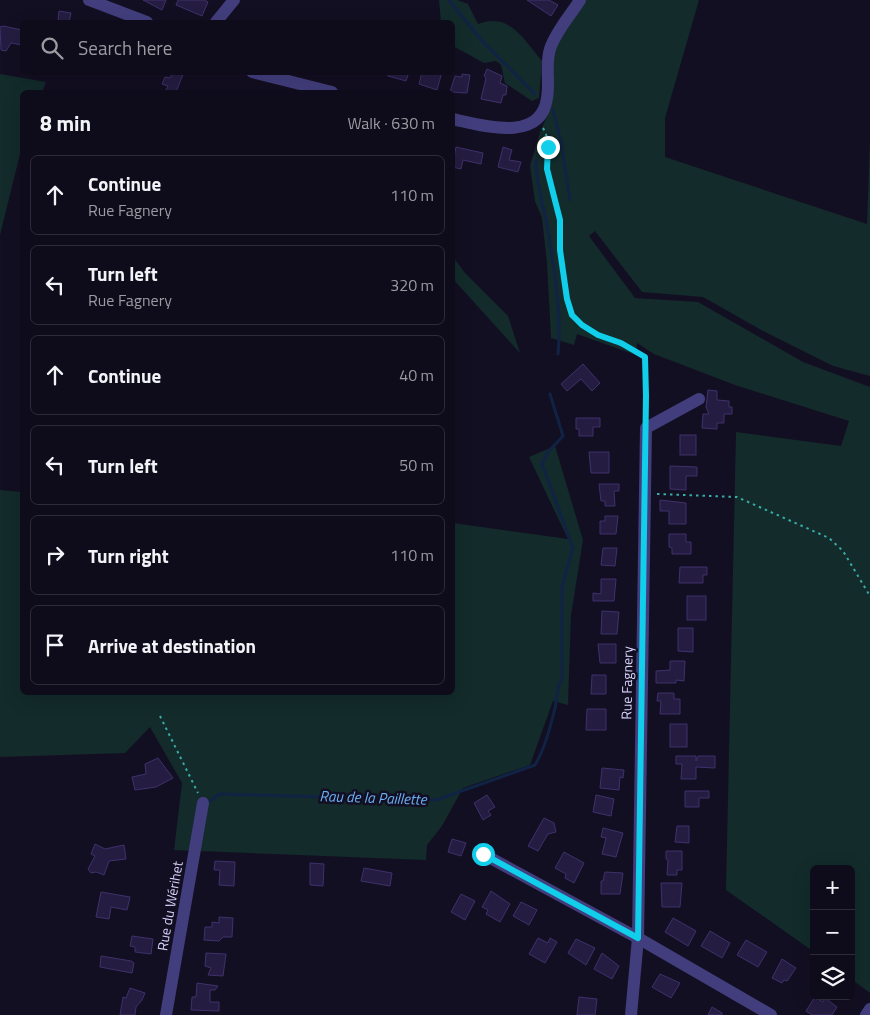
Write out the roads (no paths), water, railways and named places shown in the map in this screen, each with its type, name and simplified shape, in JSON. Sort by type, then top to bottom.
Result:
[{"type":"street","points":[[89,0],[142,20]]},
{"type":"street","points":[[218,20],[234,0]]},
{"type":"street","points":[[455,119],[508,128],[527,125],[537,119],[544,110],[548,99],[549,51],[555,37],[580,0]]},
{"type":"street","points":[[264,75],[324,90]]},
{"type":"street","name":"Rue Fagnery","points":[[631,1015],[638,938],[646,428],[698,399]]},
{"type":"street","name":"Rue du Wérihet","points":[[166,1015],[203,803]]},
{"type":"street","points":[[483,854],[638,938],[771,1015]]},
{"type":"street","points":[[866,1015],[870,1009]]},
{"type":"waterway","name":"Rau de la Paillette","points":[[449,0],[483,42],[535,94]]},
{"type":"waterway","name":"Rau de la Paillette","points":[[553,110],[561,142],[570,200]]},
{"type":"waterway","name":"Rau de la Paillette","points":[[551,147],[561,142]]},
{"type":"waterway","name":"Rau de la Paillette","points":[[536,160],[537,179],[554,265],[559,324],[558,354]]},
{"type":"waterway","name":"Rau de la Paillette","points":[[207,803],[220,794],[436,800],[535,765],[547,738],[562,678],[562,586],[573,548],[542,464],[548,452],[563,436],[550,394]]}]
